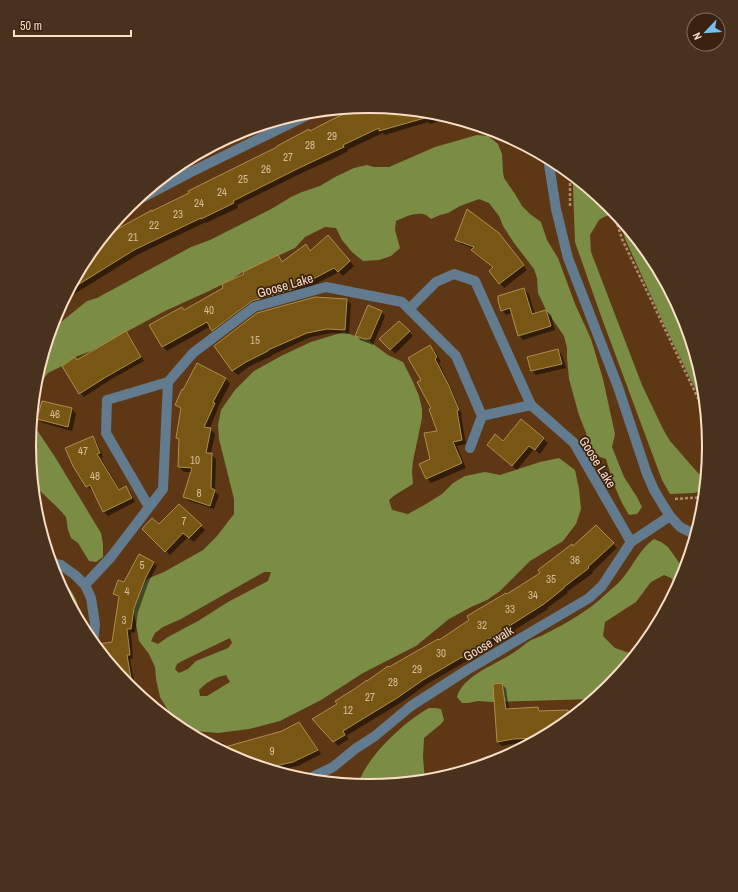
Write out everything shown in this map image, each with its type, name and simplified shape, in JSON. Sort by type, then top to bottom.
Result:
[{"type":"street","points":[[156,191],[295,121]]},
{"type":"street","points":[[549,166],[556,209],[568,258],[618,387],[647,474],[654,490],[670,516],[680,527],[691,532]]},
{"type":"street","name":"Goose Lake","points":[[410,309],[436,282],[454,274],[475,281],[531,405],[574,443],[631,542]]},
{"type":"street","name":"Goose Lake","points":[[168,382],[193,353],[254,307],[326,286],[402,302],[456,356],[482,416]]},
{"type":"street","points":[[85,585],[111,557],[163,489],[168,382],[107,400],[106,433],[149,507]]},
{"type":"street","points":[[470,448],[482,416],[531,405]]},
{"type":"street","name":"Goose walk","points":[[317,775],[333,767],[355,749],[375,736],[411,706],[467,670],[588,598],[602,586],[631,542],[670,516]]},
{"type":"street","points":[[58,564],[75,575],[85,585],[91,598],[95,624],[94,634]]},
{"type":"path","points":[[617,224],[622,239],[699,401]]},
{"type":"shaded area","points":[[477,135],[488,136],[498,144],[502,154],[504,178],[522,206],[541,222],[547,240],[558,258],[575,304],[591,339],[603,379],[615,434],[612,447],[624,477],[642,507],[637,514],[629,515],[625,509],[606,459],[592,454],[569,379],[567,348],[564,336],[546,310],[538,293],[537,278],[534,269],[514,243],[503,226],[499,216],[489,203],[479,199],[431,219],[426,215],[419,214],[411,215],[396,221],[395,230],[400,248],[391,256],[379,260],[363,261],[352,252],[342,240],[336,228],[325,227],[305,237],[295,248],[165,311],[91,351],[75,357],[48,373],[42,381],[47,360],[60,323],[87,301],[97,298],[191,247],[210,240],[273,208],[291,197],[320,186],[354,168],[367,165],[374,167],[389,167],[435,147]]},
{"type":"shaded area","points":[[573,183],[608,215],[599,220],[590,235],[591,252],[642,385],[663,429],[670,441],[700,474],[699,492],[670,494],[662,480],[575,242]]},
{"type":"shaded area","points":[[622,230],[646,261],[668,299],[677,319],[691,360],[698,394],[663,322]]},
{"type":"shaded area","points":[[344,332],[369,341],[388,355],[403,362],[419,396],[422,409],[422,418],[413,461],[413,484],[389,500],[392,510],[408,514],[442,494],[453,483],[465,476],[485,472],[500,475],[540,462],[559,458],[575,470],[581,509],[576,524],[563,541],[530,561],[500,591],[487,600],[449,619],[416,646],[363,673],[321,700],[280,721],[249,729],[218,733],[198,731],[169,712],[160,697],[155,667],[149,654],[139,641],[133,607],[137,596],[147,579],[164,572],[203,550],[217,536],[234,514],[234,499],[219,439],[218,425],[221,410],[235,390],[254,371],[311,342]],"holes":[[[264,572],[271,572],[268,581],[228,602],[158,644],[151,641],[155,633],[163,627],[181,619]],[[230,638],[232,643],[228,648],[196,661],[188,669],[179,673],[175,669],[177,664],[182,661]],[[226,675],[230,682],[207,696],[200,696],[199,690],[202,687],[211,680]]]},
{"type":"shaded area","points":[[37,430],[101,533],[103,557],[96,562],[89,561],[78,543],[71,538],[66,517],[39,490],[36,446]]},
{"type":"shaded area","points":[[654,539],[668,547],[680,564],[677,573],[673,581],[671,578],[664,575],[651,582],[636,602],[605,622],[603,636],[615,648],[630,653],[619,666],[585,699],[492,702],[478,701],[462,703],[457,697],[465,684],[478,673],[511,654],[531,640],[569,621],[599,600],[620,581],[636,558]]},
{"type":"shaded area","points":[[67,586],[71,590],[78,606]]},
{"type":"shaded area","points":[[429,708],[441,709],[444,720],[424,738],[423,757],[424,774],[391,778],[360,779],[377,752],[398,731]]},
{"type":"building","points":[[369,113],[425,118],[379,131],[379,128],[343,145],[344,147],[233,201],[234,203],[134,250],[78,285],[92,261],[115,231],[152,210],[189,193],[188,191],[277,147],[309,129],[310,131],[343,114]]},
{"type":"building","points":[[467,209],[499,233],[524,265],[499,284],[489,271],[493,267],[471,250],[474,247],[455,240]]},
{"type":"building","points":[[328,235],[350,261],[338,272],[334,268],[294,289],[252,301],[212,331],[207,322],[162,347],[149,325],[182,307],[184,310],[223,288],[222,284],[244,274],[243,272],[278,255],[282,262],[306,244],[310,251]]},
{"type":"building","points":[[524,288],[532,314],[546,310],[551,326],[518,336],[510,308],[501,311],[498,296]]},
{"type":"building","points":[[315,297],[347,299],[345,330],[327,329],[307,333],[268,350],[232,371],[214,346],[257,313]]},
{"type":"building","points":[[368,305],[382,311],[370,339],[365,339],[355,336]]},
{"type":"building","points":[[399,321],[410,331],[390,350],[379,339]]},
{"type":"building","points":[[126,331],[141,357],[79,394],[62,366],[75,357],[77,360]]},
{"type":"building","points":[[430,345],[437,357],[435,359],[459,410],[457,411],[462,440],[453,442],[462,463],[426,479],[419,464],[430,459],[424,433],[437,431],[429,409],[431,408],[417,382],[421,380],[408,358]]},
{"type":"building","points":[[558,349],[562,364],[531,371],[527,357]]},
{"type":"building","points":[[197,363],[226,378],[213,402],[215,403],[204,427],[211,428],[206,453],[212,453],[211,488],[215,490],[210,506],[183,497],[192,468],[178,467],[179,439],[176,438],[181,408],[175,405],[182,389],[183,390]]},
{"type":"building","points":[[42,401],[72,408],[68,427],[37,419]]},
{"type":"building","points":[[521,419],[544,438],[535,450],[529,446],[512,466],[487,445],[495,434],[503,441]]},
{"type":"building","points":[[93,436],[100,453],[97,454],[119,490],[126,486],[132,498],[103,512],[90,485],[86,487],[73,466],[65,448]]},
{"type":"building","points":[[179,504],[202,525],[189,538],[183,533],[165,552],[142,529],[152,518],[159,524]]},
{"type":"building","points":[[596,525],[614,543],[588,567],[589,568],[544,604],[473,649],[463,658],[462,657],[423,680],[397,698],[343,731],[345,735],[333,742],[312,719],[337,704],[335,701],[388,666],[389,667],[438,639],[439,640],[469,620],[467,616],[506,593],[507,594],[540,573],[538,570],[572,544],[573,546]]},
{"type":"building","points":[[139,554],[154,562],[146,577],[134,608],[131,629],[127,629],[130,655],[127,655],[131,678],[101,644],[112,642],[119,596],[113,594],[118,580],[124,582]]},
{"type":"building","points":[[502,683],[506,709],[538,707],[539,711],[568,710],[568,713],[527,738],[497,742],[493,684]]},
{"type":"building","points":[[299,722],[318,750],[293,762],[276,766],[226,747],[282,731]]}]
